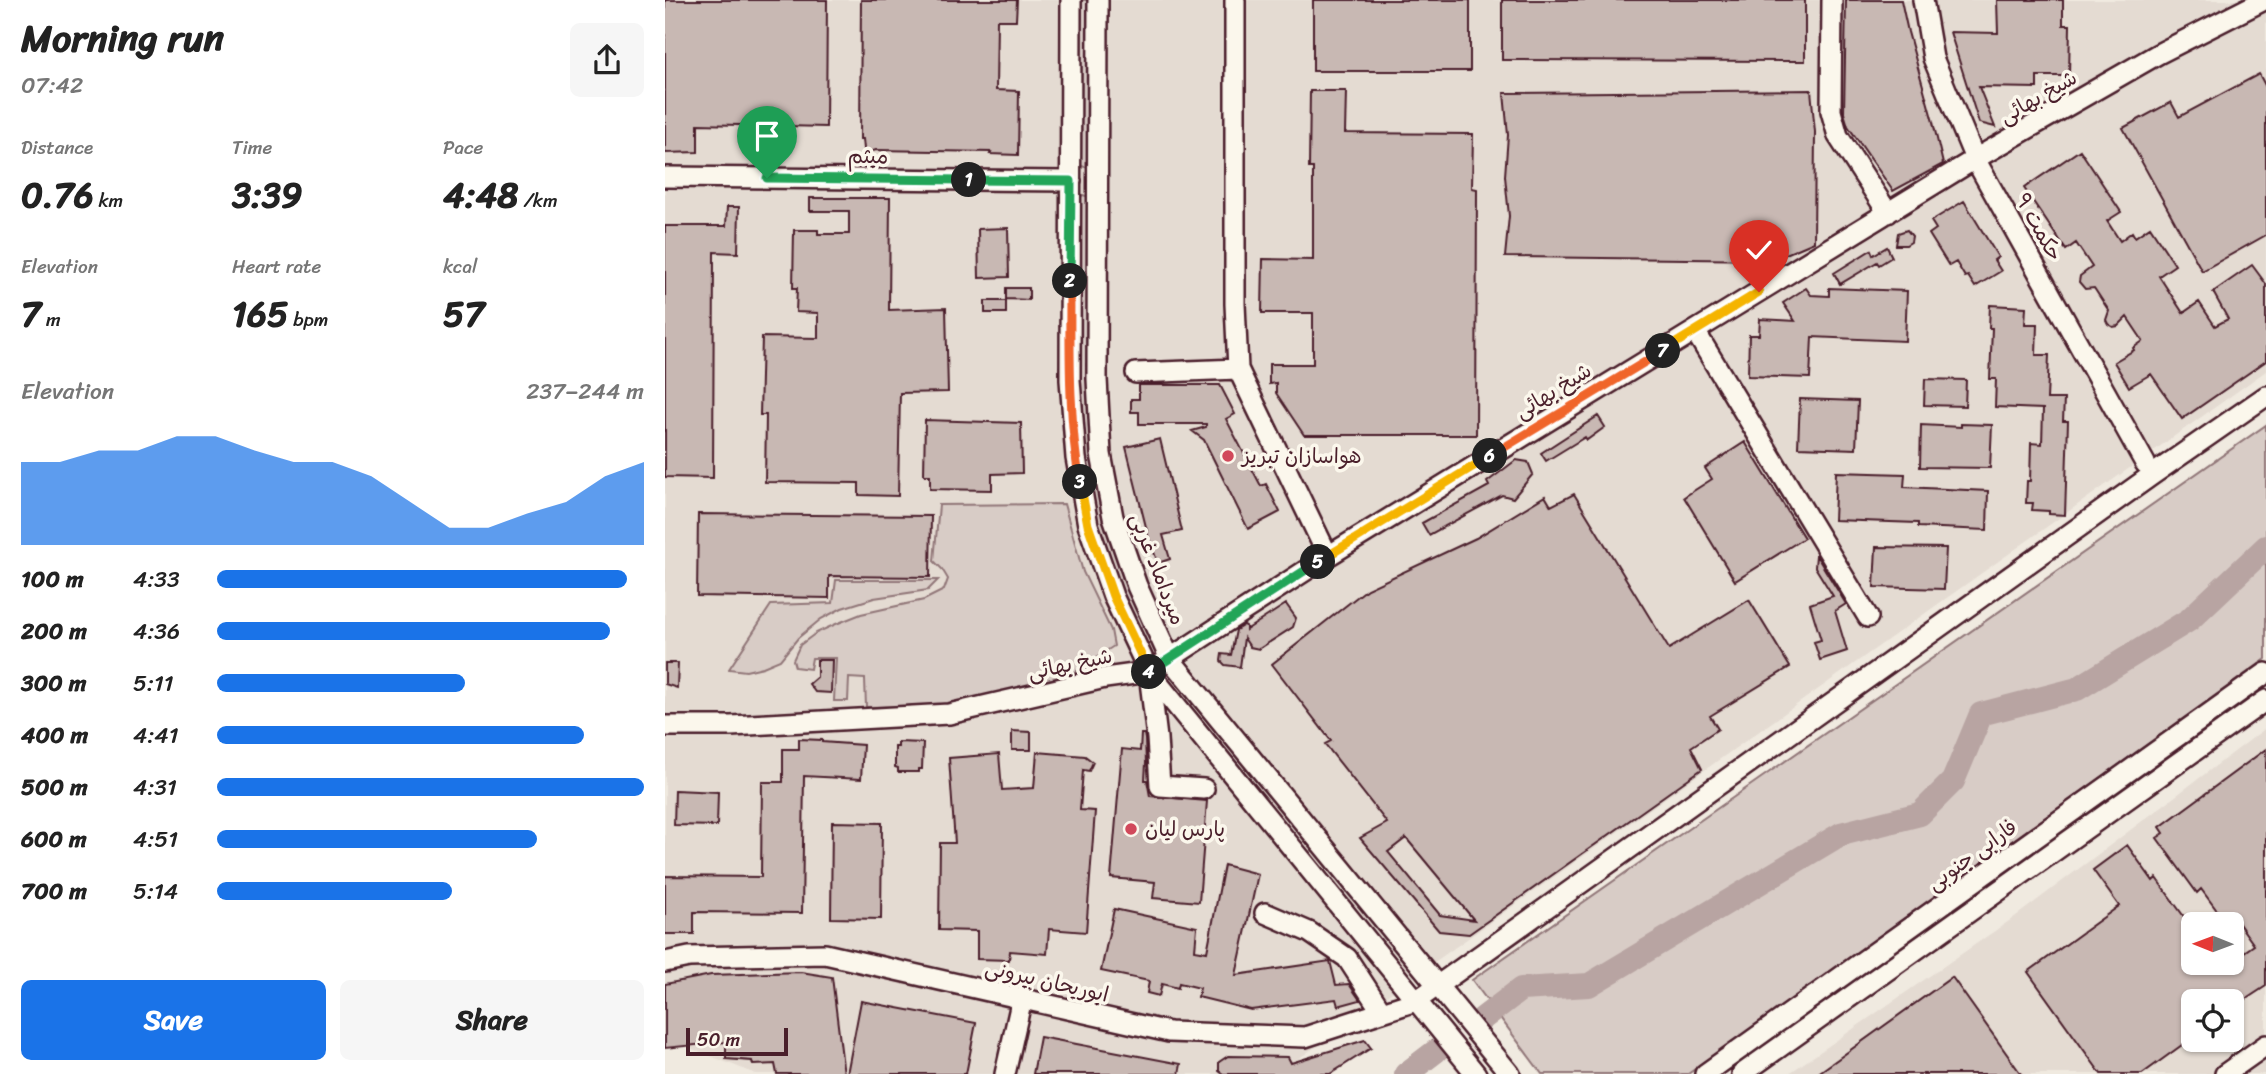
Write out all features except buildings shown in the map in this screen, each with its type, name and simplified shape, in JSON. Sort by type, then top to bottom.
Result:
[{"type":"street","points":[[1071,0],[1070,380],[1076,458],[1088,525],[1113,596],[1149,672],[1476,1074]]},
{"type":"street","name":"میرداماد غربی","points":[[1098,0],[1097,379],[1101,454],[1117,528],[1137,586],[1170,659],[1510,1074]]},
{"type":"street","points":[[1235,0],[1235,304],[1238,369],[1328,556]]},
{"type":"street","points":[[1832,0],[1833,124],[1888,213]]},
{"type":"street","name":"حکمت ۹","points":[[1923,0],[1933,58],[1975,159],[2145,463]]},
{"type":"street","name":"شیخ بهائی","points":[[665,726],[731,726],[949,714],[1105,678],[1149,672],[1328,556],[1975,159],[2158,54],[2264,0]]},
{"type":"street","name":"میثم","points":[[665,177],[1071,181]]},
{"type":"street","points":[[1695,331],[1868,617]]},
{"type":"street","points":[[1136,373],[1238,369]]},
{"type":"street","name":"ابوریحان بیرونی","points":[[665,962],[689,957],[825,954],[1169,1032],[1305,1037],[1416,1001],[2266,396]]},
{"type":"street","points":[[1149,672],[1160,786],[1204,789]]},
{"type":"street","name":"فارابی جنوبی","points":[[1705,1074],[2266,673]]},
{"type":"street","points":[[1742,1074],[2266,700]]},
{"type":"street","points":[[1265,913],[1309,932],[1347,958],[1382,1012]]},
{"type":"street","points":[[1005,1074],[1021,998]]},
{"type":"street","points":[[2225,1074],[2266,1045]]},
{"type":"shaded area","points":[[665,0],[2266,0],[2266,371],[1277,1074],[756,1074],[680,1044],[665,1044]]},
{"type":"shaded area","points":[[1079,0],[1089,0],[1089,166],[1085,167],[1078,165]]},
{"type":"shaded area","points":[[1083,195],[1089,197],[1090,449],[1100,492],[1146,622],[1144,627],[1137,627],[1100,533],[1084,458],[1079,376],[1077,200]]},
{"type":"shaded area","points":[[2266,425],[2266,659],[1688,1074],[1542,1074],[1472,980]]},
{"type":"shaded area","points":[[1064,504],[1083,572],[1111,630],[1114,646],[1081,669],[1045,684],[995,697],[944,704],[866,707],[865,679],[849,678],[848,701],[834,701],[836,658],[812,658],[810,669],[795,667],[793,660],[800,645],[816,633],[861,614],[924,600],[944,590],[948,579],[934,561],[939,505]]},
{"type":"shaded area","points":[[836,580],[938,580],[928,590],[874,598],[842,608],[821,619],[798,638],[780,660],[746,671],[729,669],[771,605],[833,603]]},
{"type":"shaded area","points":[[2266,728],[2266,1074],[1788,1074],[2012,919]]},
{"type":"waterway","points":[[1482,1019],[1521,989],[1589,985],[1841,834],[1920,814],[1953,781],[1981,714],[2077,689],[2189,620],[2266,547]]},
{"type":"waterway","points":[[1406,1074],[1436,1051]]},
{"type":"place","name":"هواسازان تبریز","points":[[1228,456]]},
{"type":"place","name":"پارس لیان","points":[[1131,829]]},
{"type":"route","points":[[767,178],[1071,181],[1070,380],[1076,458],[1088,525],[1113,596],[1149,672],[1328,556],[1759,292]]}]
